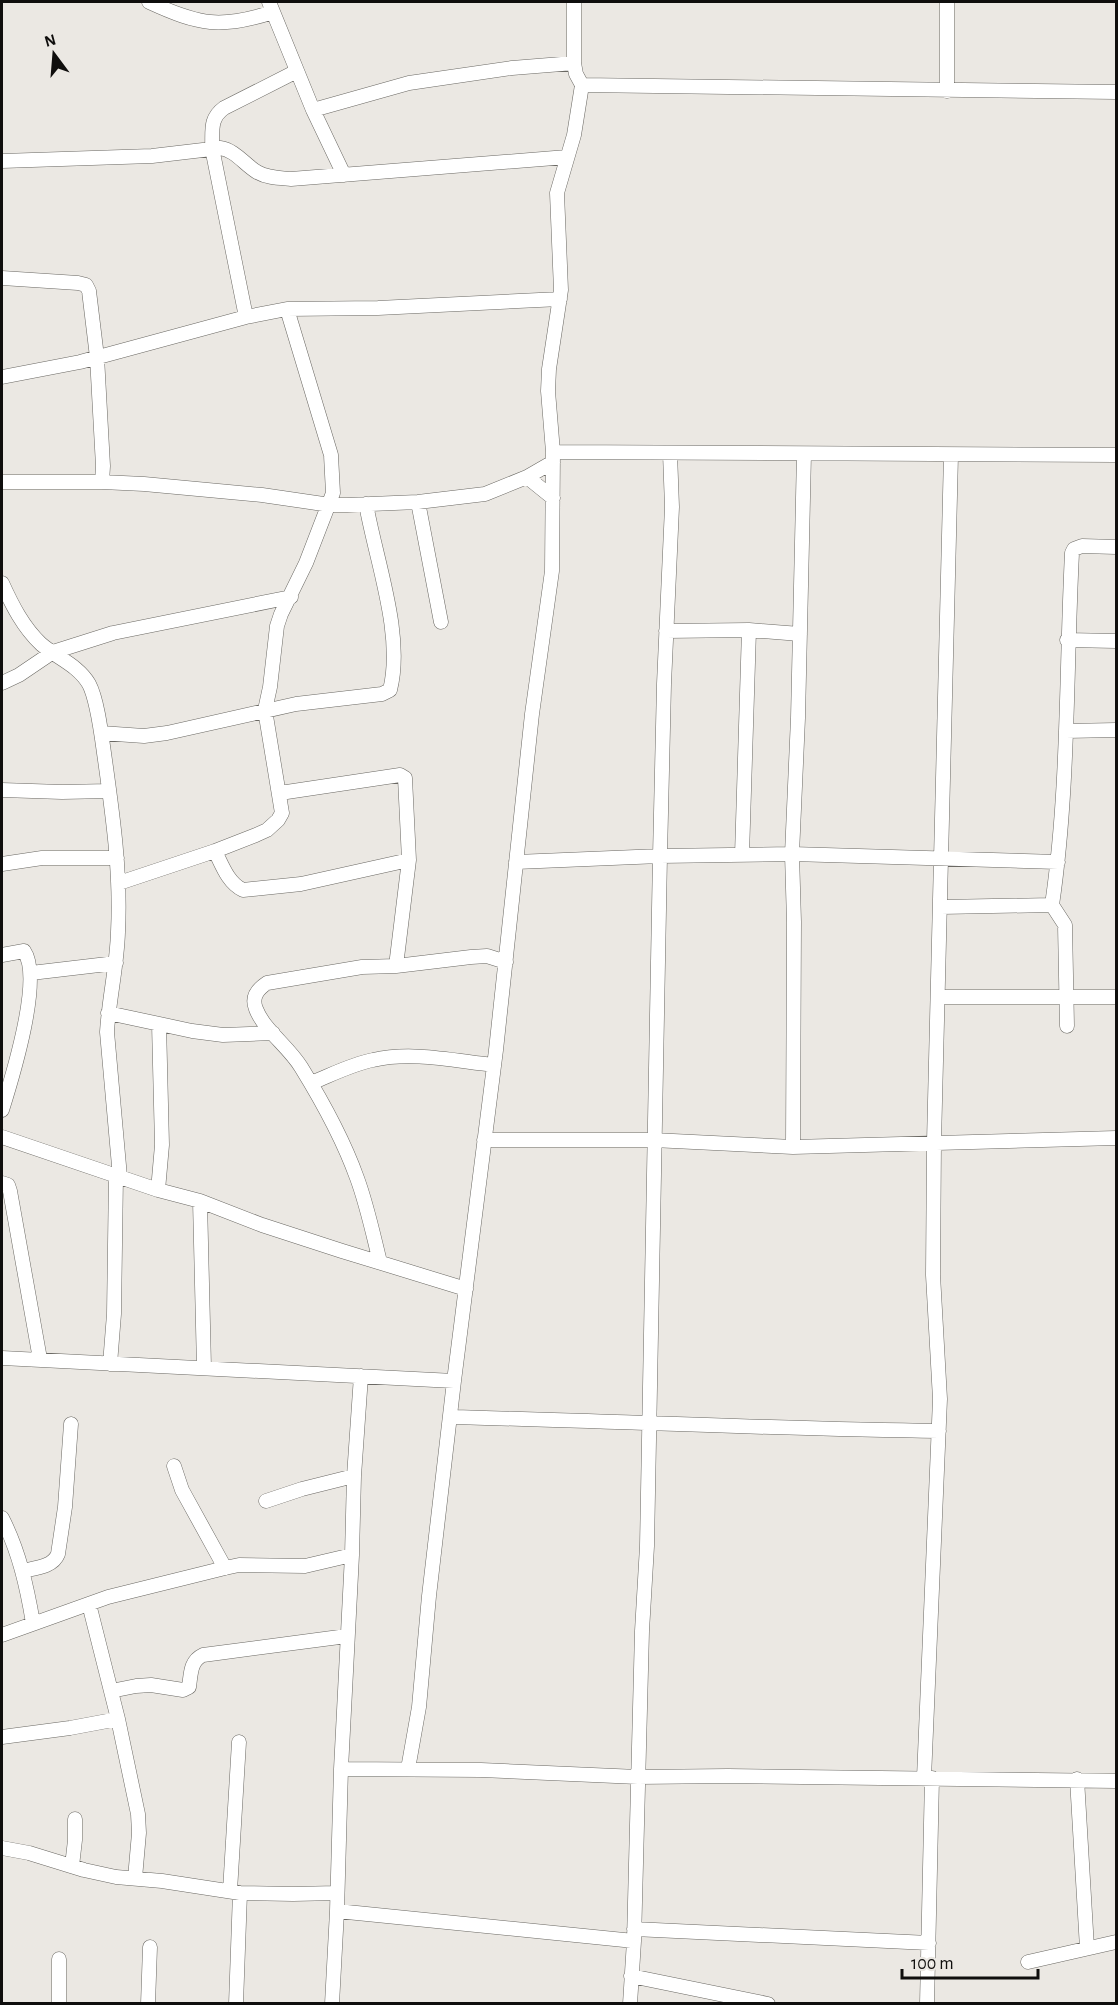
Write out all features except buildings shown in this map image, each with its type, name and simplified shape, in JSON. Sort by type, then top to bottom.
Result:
[{"type":"street","points":[[149,2],[180,16],[230,23],[247,21],[271,7],[313,110],[344,175]]},
{"type":"street","points":[[408,1768],[419,1707],[429,1596],[494,1065],[532,714],[552,572],[554,457],[548,391],[549,369],[560,299],[556,193],[574,135],[582,85],[576,74],[574,63],[574,2]]},
{"type":"street","points":[[947,2],[947,91]]},
{"type":"street","points":[[313,110],[420,81],[512,68],[574,63]]},
{"type":"street","points":[[246,317],[212,148],[213,121],[216,114],[297,71]]},
{"type":"street","points":[[582,85],[1116,92]]},
{"type":"street","points":[[2,161],[152,156],[212,148],[228,149],[259,173],[291,179],[567,157]]},
{"type":"street","points":[[2,278],[86,285],[89,291],[97,357],[102,482]]},
{"type":"street","points":[[2,377],[61,366],[246,317],[287,309],[378,308],[560,299]]},
{"type":"street","points":[[119,883],[215,851],[267,830],[282,813],[265,710],[277,626],[330,505],[333,493],[331,455],[287,309]]},
{"type":"street","points":[[630,2004],[650,1422],[653,1140],[666,631],[672,507],[670,453]]},
{"type":"street","points":[[2,482],[102,482],[241,493],[330,505],[418,502],[485,494],[527,477],[554,457],[670,453],[1116,455]]},
{"type":"street","points":[[792,1147],[794,922],[792,854],[804,454]]},
{"type":"street","points":[[927,2004],[928,1778],[940,1399],[933,1275],[934,1142],[951,455]]},
{"type":"street","points":[[527,477],[553,498]]},
{"type":"street","points":[[418,502],[441,622]]},
{"type":"street","points":[[101,733],[144,736],[166,733],[296,704],[382,694],[390,690],[393,680],[394,636],[366,504]]},
{"type":"street","points":[[1067,1026],[1065,926],[1052,904],[1058,862],[1066,731],[1072,553],[1074,549],[1082,546],[1116,547]]},
{"type":"street","points":[[2,583],[21,621],[42,645],[78,670],[88,682],[101,733],[119,883],[116,963],[108,1013],[108,1051],[118,1177],[114,1314],[110,1364]]},
{"type":"street","points":[[2,683],[19,675],[53,652],[112,633],[291,597]]},
{"type":"street","points":[[666,631],[749,630],[800,634]]},
{"type":"street","points":[[742,855],[749,630]]},
{"type":"street","points":[[1068,640],[1116,641]]},
{"type":"street","points":[[1066,731],[1116,729]]},
{"type":"street","points":[[280,794],[403,776],[406,784],[409,860],[396,966]]},
{"type":"street","points":[[2,790],[109,791]]},
{"type":"street","points":[[215,851],[229,879],[236,887],[243,890],[301,884],[409,860]]},
{"type":"street","points":[[516,862],[660,856],[792,854],[1058,862]]},
{"type":"street","points":[[2,864],[42,858],[117,858]]},
{"type":"street","points":[[941,907],[1052,904]]},
{"type":"street","points":[[2,955],[24,951],[31,973],[28,1006],[2,1110]]},
{"type":"street","points":[[380,1262],[356,1176],[311,1083],[294,1055],[262,1022],[255,1007],[258,989],[267,983],[362,967],[396,966],[487,956],[506,962]]},
{"type":"street","points":[[31,973],[116,963]]},
{"type":"street","points":[[939,997],[1116,997]]},
{"type":"street","points":[[108,1013],[192,1031],[223,1035],[273,1033]]},
{"type":"street","points":[[158,1190],[162,1145],[159,1024]]},
{"type":"street","points":[[311,1083],[370,1060],[388,1057],[494,1065]]},
{"type":"street","points":[[2,1137],[158,1190],[200,1201],[262,1225],[466,1289]]},
{"type":"street","points":[[484,1140],[653,1140],[792,1147],[1116,1138]]},
{"type":"street","points":[[2,1183],[8,1185],[10,1191],[40,1359]]},
{"type":"street","points":[[200,1201],[204,1367]]},
{"type":"street","points":[[2,1358],[454,1381]]},
{"type":"street","points":[[336,2003],[341,1769],[354,1476],[361,1376]]},
{"type":"street","points":[[450,1417],[650,1422],[811,1430],[939,1431]]},
{"type":"street","points":[[22,1571],[56,1560],[65,1507],[71,1424]]},
{"type":"street","points":[[174,1466],[182,1490],[225,1568]]},
{"type":"street","points":[[266,1501],[354,1476]]},
{"type":"street","points":[[2,1518],[13,1541],[22,1571],[33,1623]]},
{"type":"street","points":[[2,1635],[89,1604],[225,1568],[239,1565],[305,1566],[352,1555]]},
{"type":"street","points":[[89,1604],[118,1719],[138,1815],[139,1833],[135,1878]]},
{"type":"street","points":[[111,1690],[152,1685],[183,1690],[189,1687],[192,1664],[196,1658],[204,1655],[347,1636]]},
{"type":"street","points":[[2,1737],[118,1719]]},
{"type":"street","points":[[236,2004],[235,1892],[239,1742]]},
{"type":"street","points":[[341,1769],[408,1768],[638,1778],[728,1776],[1116,1780]]},
{"type":"street","points":[[1077,1779],[1087,1948]]},
{"type":"street","points":[[72,1866],[75,1819]]},
{"type":"street","points":[[2,1848],[29,1853],[99,1874],[235,1892],[337,1893]]},
{"type":"street","points":[[337,1911],[634,1935],[929,1943]]},
{"type":"street","points":[[1028,1962],[1116,1942]]},
{"type":"street","points":[[148,2004],[150,1947]]},
{"type":"street","points":[[59,1959],[59,2004]]},
{"type":"street","points":[[631,1976],[768,2004]]}]
